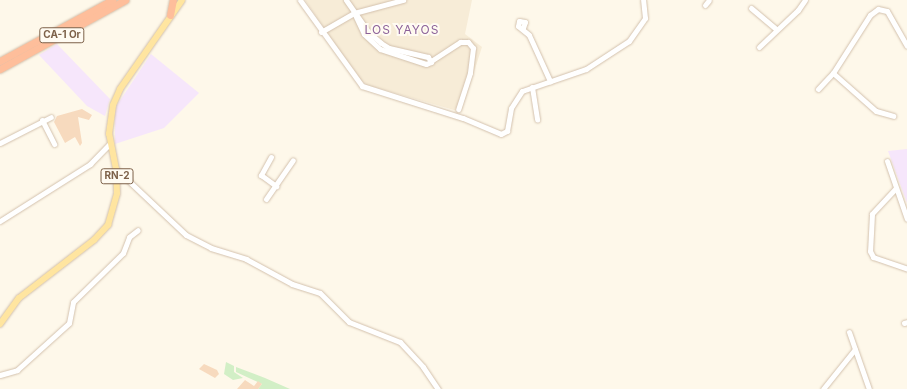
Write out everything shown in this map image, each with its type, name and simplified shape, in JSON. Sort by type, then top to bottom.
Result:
[{"type":"highway","name":"CA-1 Or","points":[[0,61],[112,0]]},
{"type":"highway","name":"CA-1 Or","points":[[0,69],[125,0]]},
{"type":"highway","points":[[170,15],[174,0]]},
{"type":"main road","name":"RN-2","points":[[0,324],[19,298],[94,240],[108,225],[117,200],[116,169],[110,143],[109,127],[113,105],[170,15],[182,0]]},
{"type":"street","points":[[300,0],[321,32],[362,86],[463,118],[494,134],[507,131],[514,99],[532,87],[586,70],[629,41],[645,18],[643,0]]},
{"type":"street","points":[[346,0],[364,34],[380,49],[426,64],[460,42],[468,42],[474,48],[470,74],[458,109]]},
{"type":"street","points":[[321,32],[354,14],[403,0]]},
{"type":"street","points":[[705,5],[709,0]]},
{"type":"street","points":[[759,47],[776,29],[798,10],[805,0]]},
{"type":"street","points":[[751,8],[776,29]]},
{"type":"street","points":[[818,89],[833,73],[870,15],[878,9],[887,11],[907,46]]},
{"type":"street","points":[[523,28],[538,52],[550,81]]},
{"type":"street","points":[[833,73],[876,111],[893,116]]},
{"type":"street","points":[[532,87],[537,120]]},
{"type":"street","points":[[0,143],[42,120],[51,117]]},
{"type":"street","points":[[42,120],[54,144]]},
{"type":"street","points":[[0,222],[90,164],[110,143]]},
{"type":"street","points":[[272,157],[261,174],[276,186]]},
{"type":"street","points":[[266,199],[293,160]]},
{"type":"street","points":[[887,161],[895,189],[907,219]]},
{"type":"street","points":[[116,169],[186,235],[211,248],[246,259],[292,284],[320,293],[349,322],[400,342],[419,362],[438,389]]},
{"type":"street","points":[[895,189],[872,214],[870,252],[873,257],[907,269]]},
{"type":"street","points":[[0,375],[17,370],[69,323],[73,302],[123,252],[129,237],[138,230]]},
{"type":"street","points":[[849,332],[870,389]]},
{"type":"street","points":[[823,389],[855,349]]},
{"type":"shaded area","points":[[305,0],[472,0],[465,34],[482,47],[461,112],[367,85],[359,79]]},
{"type":"shaded area","points":[[57,44],[110,99],[105,116],[87,106],[39,55]]},
{"type":"shaded area","points":[[151,54],[199,93],[164,128],[115,144],[115,108]]},
{"type":"shaded area","points":[[907,149],[907,203],[888,151]]},
{"type":"green space","points":[[226,362],[234,366],[234,372],[243,378],[233,380],[224,374]]},
{"type":"green space","points":[[236,367],[290,389],[258,389],[262,384],[236,372]]},
{"type":"building","points":[[82,109],[92,115],[89,120],[78,117],[82,143],[80,146],[75,137],[65,143],[54,122],[57,116]]},
{"type":"building","points":[[204,364],[217,370],[219,374],[215,378],[199,369]]},
{"type":"building","points":[[245,380],[254,386],[258,381],[262,384],[258,389],[237,389]]},
{"type":"district","name":"LOS YAYOS","points":[[402,30]]}]
